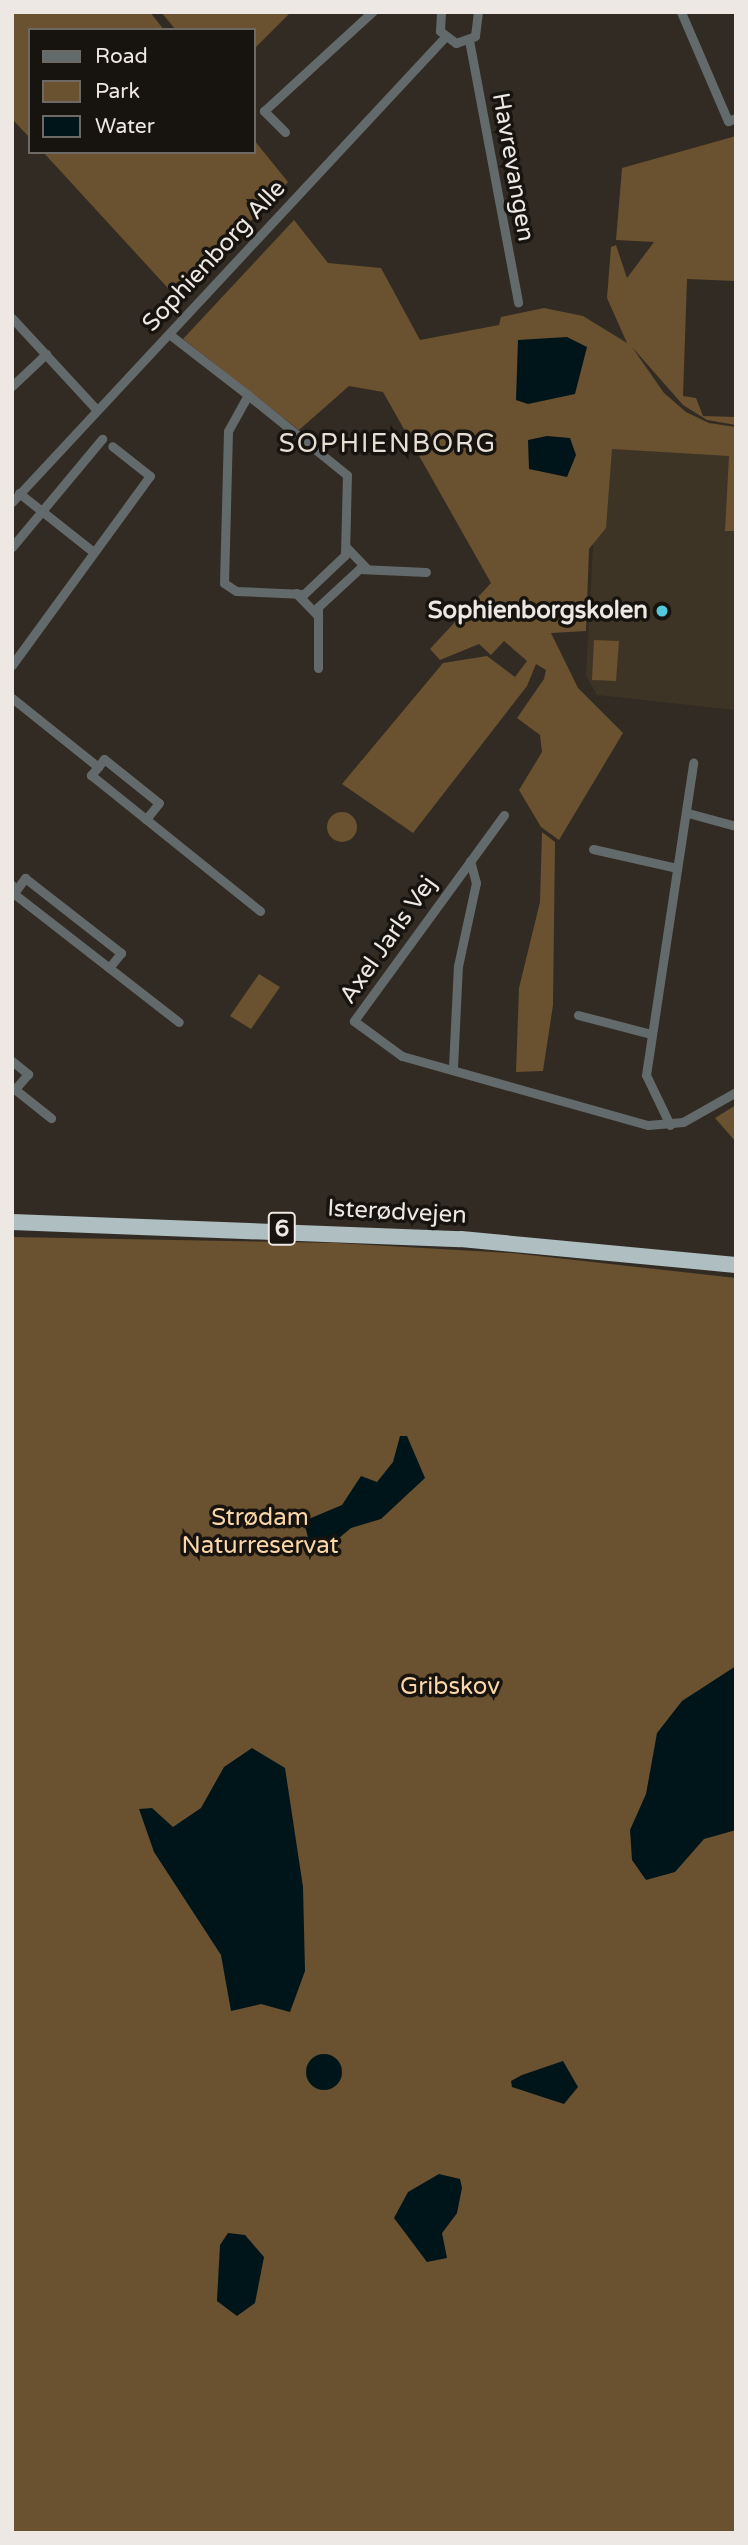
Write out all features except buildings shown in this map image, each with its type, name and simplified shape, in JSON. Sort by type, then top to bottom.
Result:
[{"type":"highway","name":"Isterødvejen","points":[[12,1222],[406,1236],[736,1265]]},
{"type":"street","points":[[285,132],[264,111],[372,12]]},
{"type":"street","points":[[441,12],[444,37],[470,40],[478,31],[478,12]]},
{"type":"street","points":[[681,12],[728,121],[736,118]]},
{"type":"street","name":"Sophienborg Alle","points":[[12,502],[95,408],[169,334],[444,37]]},
{"type":"street","name":"Havrevangen","points":[[470,40],[518,302]]},
{"type":"street","points":[[12,318],[95,408]]},
{"type":"street","points":[[169,334],[248,395],[347,475],[345,555],[304,594],[236,591],[224,583],[228,431],[248,395]]},
{"type":"street","points":[[12,386],[46,354]]},
{"type":"street","points":[[12,547],[102,439]]},
{"type":"street","points":[[12,665],[68,596],[68,580],[150,476],[112,446]]},
{"type":"street","points":[[19,493],[91,550]]},
{"type":"street","points":[[346,547],[367,569]]},
{"type":"street","points":[[318,668],[318,607],[359,569],[426,572]]},
{"type":"street","points":[[296,593],[318,616]]},
{"type":"street","points":[[12,698],[98,767]]},
{"type":"street","points":[[146,819],[159,803],[104,759],[91,775],[146,819],[261,911]]},
{"type":"street","points":[[693,763],[688,813],[673,867],[672,922],[651,1034],[648,1088],[670,1125],[736,1092]]},
{"type":"street","points":[[688,813],[736,825]]},
{"type":"street","name":"Axel Jarls Vej","points":[[504,815],[354,1021],[402,1056],[453,1067],[648,1125],[670,1125]]},
{"type":"street","points":[[593,849],[673,867]]},
{"type":"street","name":"Axel Jarls Vej","points":[[453,1067],[458,966],[476,883],[470,861]]},
{"type":"street","points":[[109,968],[121,953],[25,878],[15,887],[13,893],[178,1022]]},
{"type":"street","points":[[578,1015],[651,1034]]},
{"type":"street","points":[[12,1061],[28,1074],[14,1088],[51,1118]]},
{"type":"shaded area","name":"Sophienborgskolen","points":[[608,446],[736,453],[736,710],[597,695],[586,676],[593,546]]},
{"type":"green space","points":[[12,12],[150,12],[162,28],[28,28],[28,136],[12,119]]},
{"type":"green space","points":[[161,12],[291,12],[256,47],[256,28],[174,28]]},
{"type":"green space","points":[[736,136],[736,281],[687,279],[683,396],[696,398],[703,416],[736,417],[736,425],[707,420],[683,405],[632,347],[664,393],[686,412],[709,423],[736,427],[736,531],[725,531],[729,456],[612,449],[606,528],[589,549],[586,631],[551,633],[578,688],[623,733],[559,840],[541,827],[519,790],[542,752],[540,735],[517,718],[544,679],[546,670],[536,664],[527,686],[413,833],[342,784],[443,663],[487,656],[515,677],[527,661],[504,641],[491,655],[479,644],[440,660],[430,649],[491,583],[383,392],[349,386],[299,430],[183,339],[294,220],[328,263],[381,268],[420,340],[499,325],[501,317],[544,308],[583,316],[627,343],[607,298],[611,247],[616,245],[627,278],[654,242],[616,240],[622,168]]},
{"type":"green space","points":[[256,142],[288,182],[177,298],[45,154],[256,154]]},
{"type":"green space","points":[[594,640],[619,641],[616,681],[592,680]]},
{"type":"green space","points":[[342,812],[352,817],[357,827],[352,837],[342,842],[332,837],[327,827],[332,817]]},
{"type":"green space","points":[[542,832],[555,842],[553,1005],[543,1071],[516,1072],[519,988],[540,902]]},
{"type":"green space","points":[[259,974],[280,987],[251,1029],[230,1016]]},
{"type":"green space","points":[[736,1105],[736,1142],[715,1118]]},
{"type":"green space","name":"Gribskov","points":[[12,1237],[336,1243],[512,1253],[736,1278],[736,2533],[12,2533]],"holes":[[[457,2213],[442,2233],[427,2262],[418,2242]]]},
{"type":"water","points":[[567,337],[587,347],[575,394],[528,404],[516,400],[518,340]]},
{"type":"water","points":[[547,436],[570,438],[576,455],[567,477],[529,469],[528,440]]},
{"type":"water","points":[[400,1436],[407,1436],[425,1478],[381,1519],[351,1528],[327,1548],[309,1542],[304,1521],[342,1505],[361,1476],[377,1482],[393,1462]]},
{"type":"water","points":[[736,1666],[736,1830],[704,1839],[675,1872],[646,1880],[632,1860],[630,1830],[646,1794],[657,1733],[682,1701]]},
{"type":"water","points":[[252,1748],[285,1768],[303,1887],[305,1971],[290,2012],[261,2004],[231,2011],[221,1955],[154,1852],[139,1809],[152,1808],[173,1827],[201,1808],[224,1767]]},
{"type":"water","points":[[324,2054],[337,2059],[342,2072],[337,2085],[324,2090],[311,2085],[306,2072],[311,2059]]},
{"type":"water","points":[[563,2061],[578,2087],[564,2104],[512,2087],[511,2081],[522,2075]]},
{"type":"water","points":[[439,2174],[460,2179],[462,2188],[457,2213],[442,2233],[447,2258],[427,2262],[394,2218],[408,2192]]},
{"type":"water","points":[[228,2233],[245,2235],[264,2257],[255,2303],[237,2316],[217,2301],[220,2245]]},
{"type":"place","name":"Sophienborgskolen","points":[[662,611]]},
{"type":"district","name":"SOPHIENBORG","points":[[388,444]]},
{"type":"park label","name":"Strødam Naturreservat","points":[[260,1532]]}]
